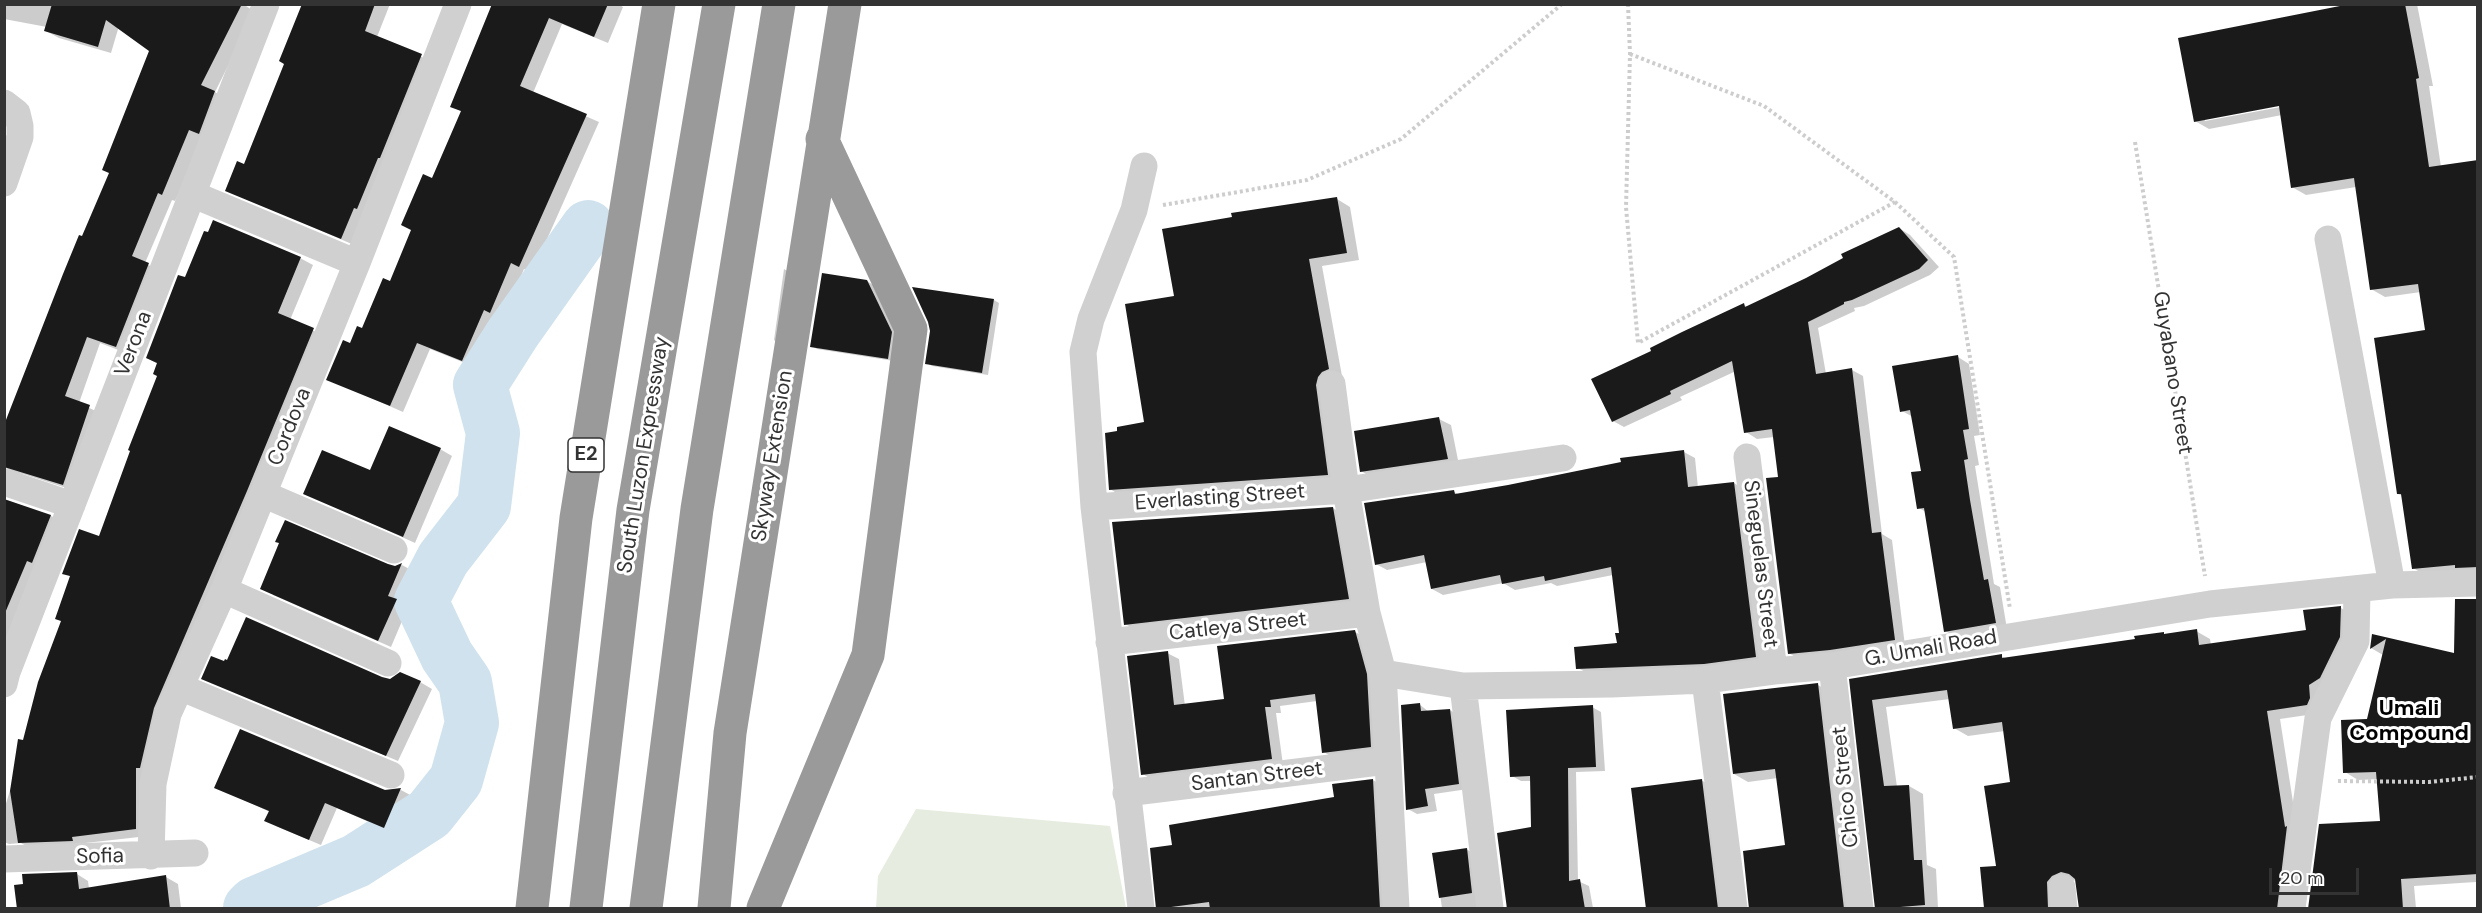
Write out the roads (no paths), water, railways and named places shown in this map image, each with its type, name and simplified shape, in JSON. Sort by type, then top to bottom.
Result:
[{"type":"highway","name":"E2","points":[[532,909],[576,518],[659,4]]},
{"type":"highway","name":"South Luzon Expressway","points":[[586,909],[633,510],[719,4]]},
{"type":"highway","points":[[646,909],[697,509],[779,4]]},
{"type":"highway","name":"Skyway Extension","points":[[714,909],[729,733],[845,4]]},
{"type":"highway","points":[[763,909],[867,655],[911,329],[822,139]]},
{"type":"street","name":"Verona","points":[[5,675],[266,4]]},
{"type":"street","name":"Cordova","points":[[151,856],[153,784],[168,714],[224,590],[357,263],[458,4]]},
{"type":"street","points":[[4,103],[17,113],[21,126],[20,137],[4,183]]},
{"type":"street","points":[[1141,909],[1094,507],[1083,352],[1091,319],[1134,210],[1144,166]]},
{"type":"street","points":[[192,194],[357,263]]},
{"type":"street","points":[[2328,238],[2392,585]]},
{"type":"street","points":[[1332,384],[1346,490],[1367,613],[1383,673],[1396,909]]},
{"type":"street","name":"Sineguelas Street","points":[[1747,457],[1774,671]]},
{"type":"street","name":"Everlasting Street","points":[[1094,507],[1346,490],[1563,458]]},
{"type":"street","points":[[4,482],[72,506]]},
{"type":"street","points":[[263,494],[394,550]]},
{"type":"street","name":"G. Umali Road","points":[[1383,673],[1463,686],[1705,680],[1832,666],[2210,604],[2392,585],[2478,583]]},
{"type":"street","points":[[224,590],[388,663]]},
{"type":"street","points":[[2292,909],[2318,718],[2356,641],[2357,590]]},
{"type":"street","name":"Catleya Street","points":[[1109,642],[1367,613]]},
{"type":"street","name":"Chico Street","points":[[1832,666],[1860,909]]},
{"type":"street","points":[[1705,680],[1734,909]]},
{"type":"street","points":[[1463,686],[1490,909]]},
{"type":"street","points":[[180,687],[391,775]]},
{"type":"street","name":"Santan Street","points":[[1126,793],[1387,761]]},
{"type":"street","name":"Sofia","points":[[4,859],[195,853]]},
{"type":"waterway","points":[[250,908],[254,904],[356,861],[429,814],[456,780],[472,723],[465,682],[447,656],[421,601],[443,559],[484,506],[493,433],[480,385],[513,333],[588,227]]},
{"type":"district","name":"Umali Compound","points":[[2409,722]]}]
